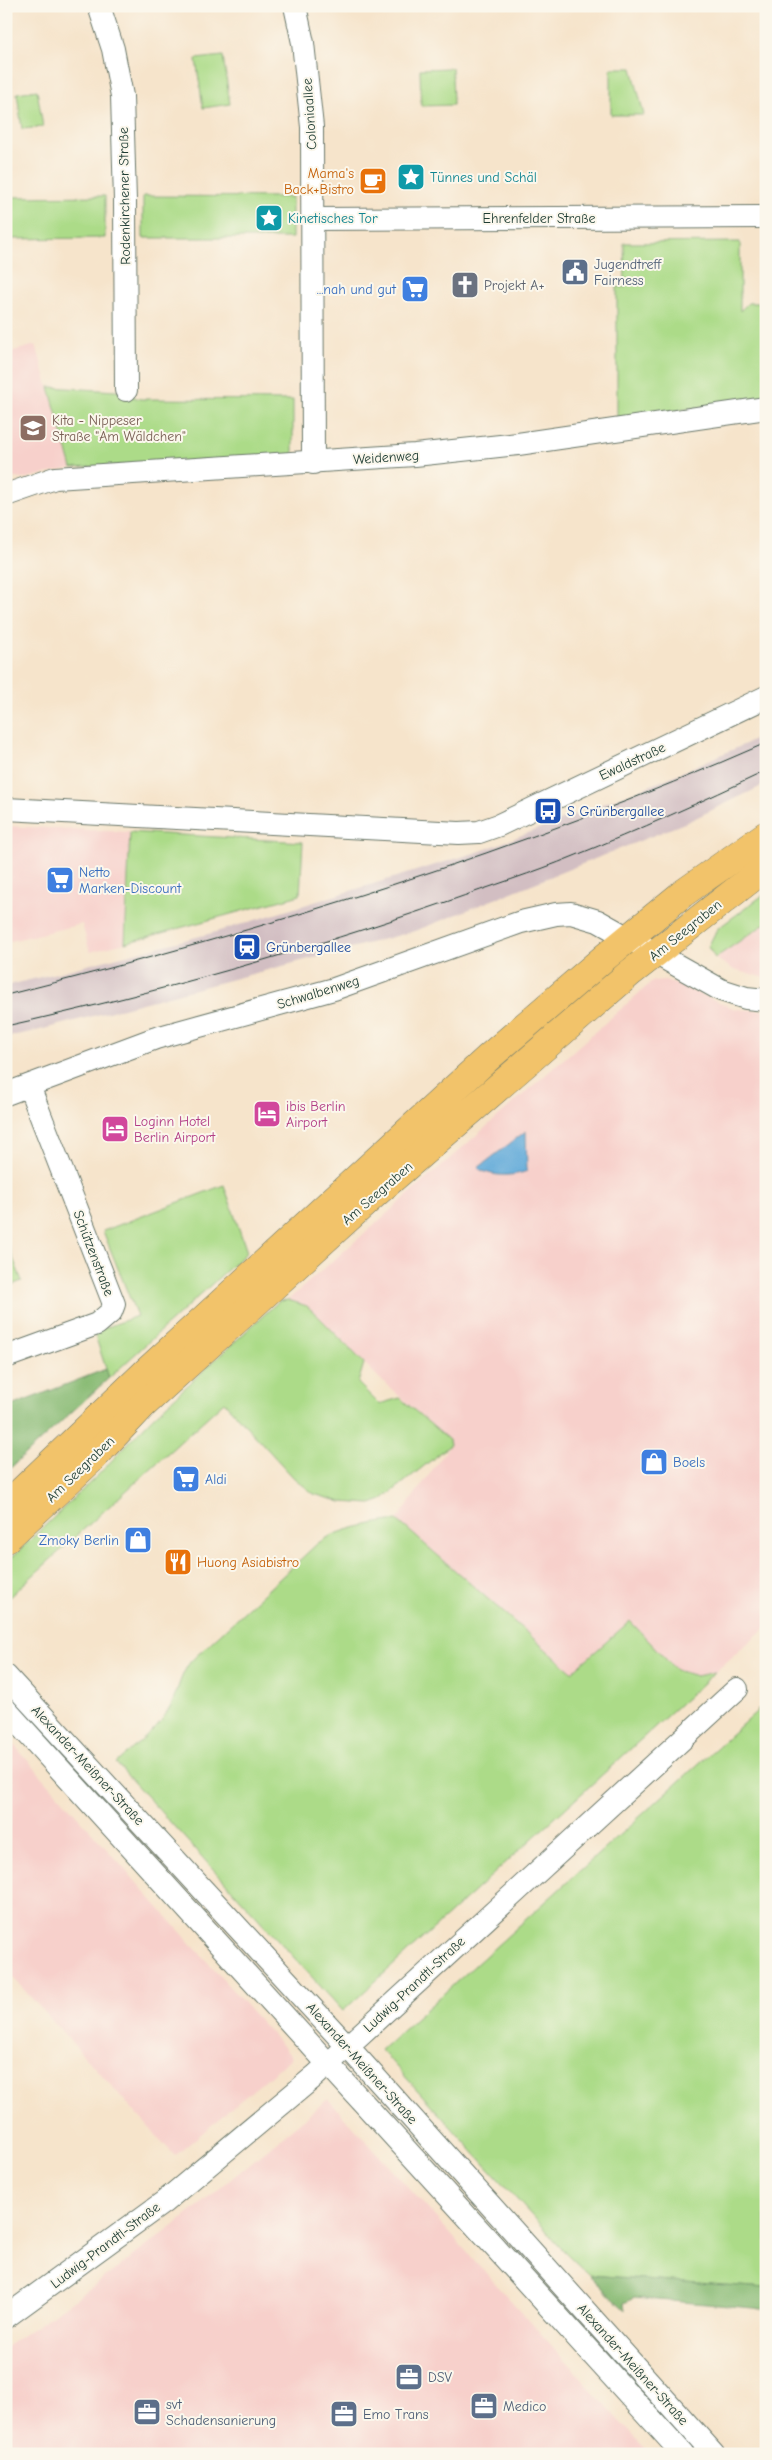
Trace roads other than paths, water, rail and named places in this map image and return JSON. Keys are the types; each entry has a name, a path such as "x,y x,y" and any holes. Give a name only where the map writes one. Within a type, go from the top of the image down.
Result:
{"main road":[{"name":"Am Seegraben","path":"6,1506 147,1371 454,1089 628,938 682,894 766,835"},
{"name":"Am Seegraben","path":"6,1539 93,1458 150,1399 352,1214 623,979 766,867"}],"street":[{"name":"Rodenkirchener Straße","path":"99,6 113,49 122,96 126,201 126,390"},
{"name":"Coloniaallee","path":"295,6 303,43 309,94 312,219 313,463"},
{"name":"Ehrenfelder Straße","path":"312,219 766,217"},
{"name":"Weidenweg","path":"6,495 55,478 415,456 518,444 766,408"},
{"name":"Ewaldstraße","path":"6,809 459,834 479,832 499,825 766,697"},
{"name":"Schwalbenweg","path":"6,1094 156,1038 334,989 520,922 570,913 598,921 628,938"},
{"path":"628,938 721,990 746,998 766,1000"},
{"name":"Schützenstraße","path":"6,1358 97,1324 112,1312 114,1304 29,1086"},
{"name":"Alexander-Meißner-Straße","path":"6,1676 348,2047 714,2454"},
{"name":"Ludwig-Prandtl-Straße","path":"6,2317 164,2202 329,2064 467,1935 737,1689"},
{"name":"Alexander-Meißner-Straße","path":"6,1710 683,2454"}],"water":[{"path":"526,1131 527,1171 501,1175 489,1173 478,1168"}],"tram line":[{"path":"6,995 200,943 391,885 580,819 766,743"},
{"path":"6,1026 118,1000 229,970 394,919 559,862 647,826 766,771"}],"place":[{"name":"Tünnes und Schäl","path":"411,177"},
{"name":"Mama's Back+Bistro","path":"373,181"},
{"name":"Kinetisches Tor","path":"269,218"},
{"name":"Jugendtreff Fairness","path":"575,272"},
{"name":"Projekt A+","path":"465,285"},
{"name":"...nah und gut","path":"415,289"},
{"name":"Kita - Nippeser Straße \"Am Wäldchen\"","path":"33,428"},
{"name":"S Grünbergallee","path":"548,811"},
{"name":"Netto Marken-Discount","path":"60,880"},
{"name":"Grünbergallee","path":"247,947"},
{"name":"ibis Berlin Airport","path":"267,1114"},
{"name":"Loginn Hotel Berlin Airport","path":"115,1129"},
{"name":"Boels","path":"654,1462"},
{"name":"Aldi","path":"186,1479"},
{"name":"Zmoky Berlin","path":"138,1540"},
{"name":"Huong Asiabistro","path":"178,1562"},
{"name":"DSV","path":"409,2377"},
{"name":"Medico","path":"484,2406"},
{"name":"svt Schadensanierung","path":"147,2412"},
{"name":"Emo Trans","path":"344,2414"}]}
